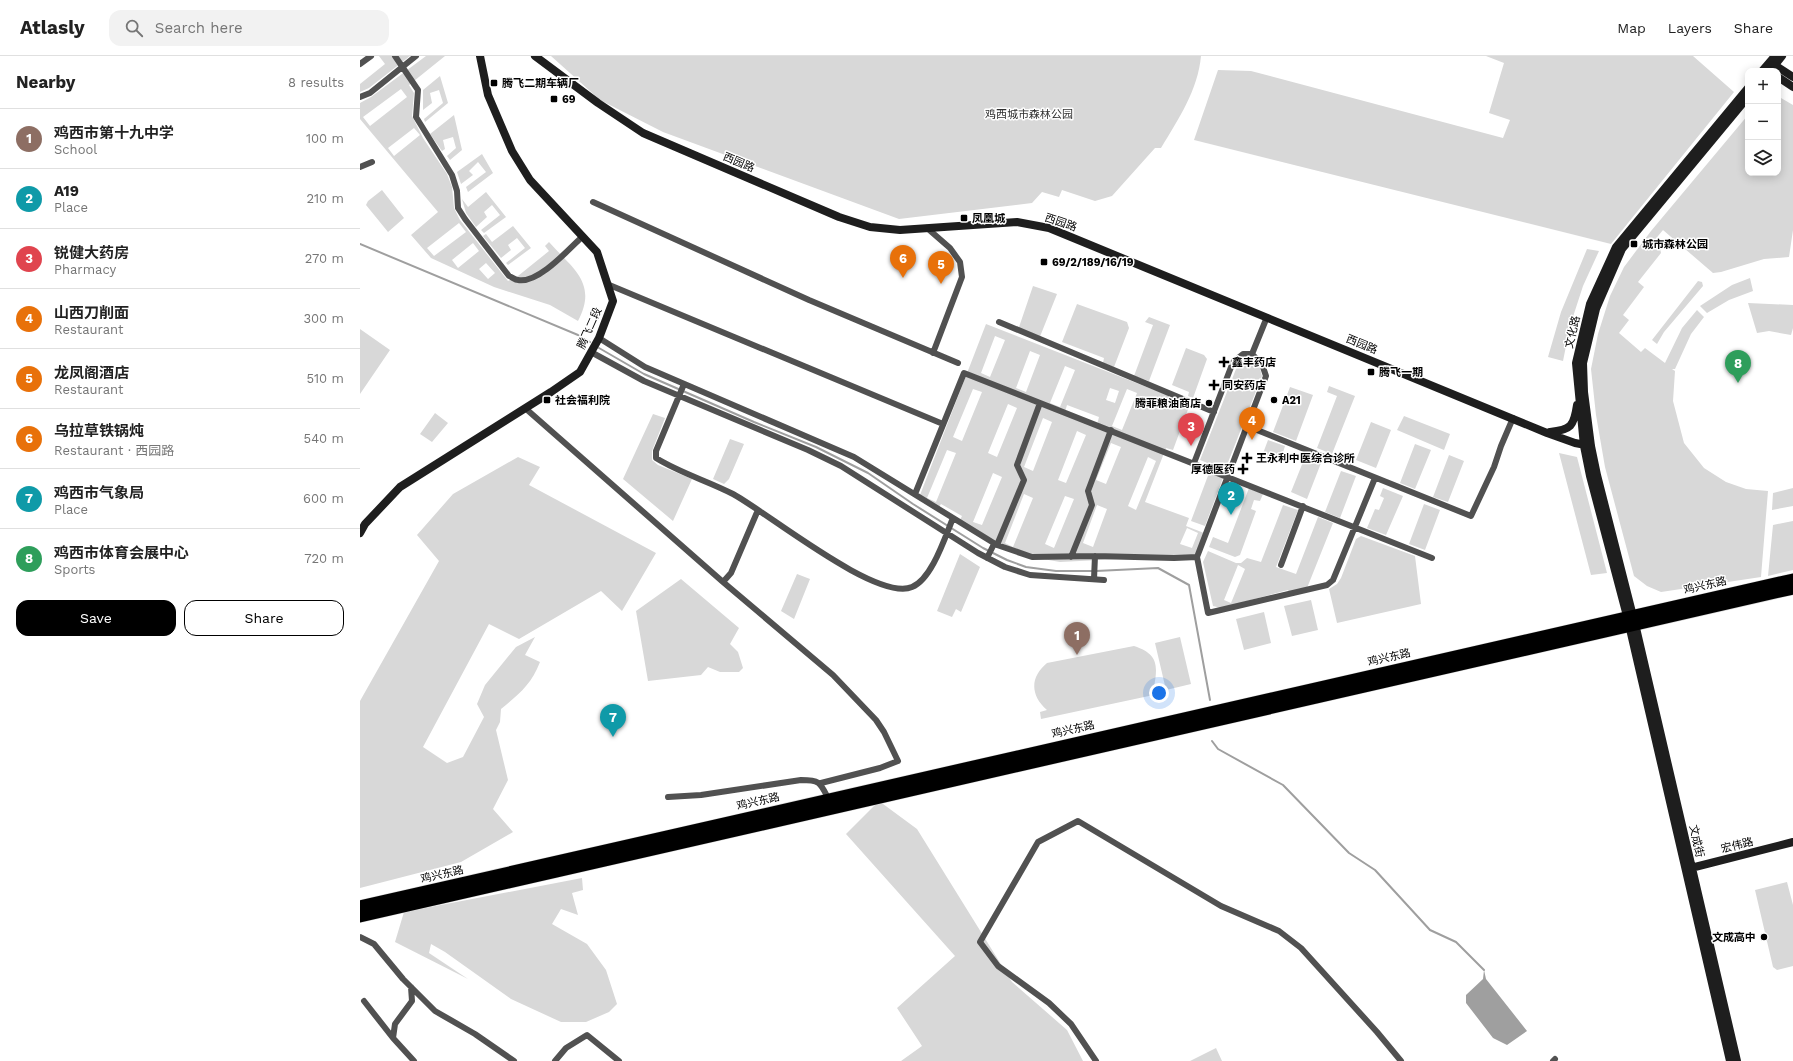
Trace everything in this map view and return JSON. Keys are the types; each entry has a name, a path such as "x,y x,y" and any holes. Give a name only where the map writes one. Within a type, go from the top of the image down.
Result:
{"highway":[{"name":"鸡兴东路","path":"360,906 1793,579"},
{"path":"360,917 1793,589"}],"main road":[{"name":"腾飞二段","path":"360,533 366,524 400,487 526,408 580,372 599,338 613,301 598,252 530,180 512,151 488,95 480,56"},
{"name":"西园路","path":"535,56 598,103 643,133 839,218 870,227 900,230 1017,222 1049,228 1548,433 1588,446"},
{"path":"1782,56 1769,66 1793,77"},
{"path":"1781,79 1793,87"},
{"name":"文化路","path":"1588,446 1578,393 1576,363 1590,304 1616,247 1745,92"},
{"name":"文化路","path":"1632,627 1590,476 1584,392 1584,363 1596,309 1622,249 1745,101"},
{"path":"1548,433 1565,430 1574,421 1578,393"},
{"name":"文成街","path":"1632,627 1689,868 1737,1061"},
{"name":"宏伟路","path":"1689,868 1793,842"},
{"name":"文成街","path":"1689,868 1730,1061"}],"street":[{"path":"360,64 371,56"},
{"path":"395,56 401,68 418,90 416,117 452,175 457,191 458,208 510,276 517,280 529,280 542,272 583,236"},
{"path":"360,97 370,93 416,56"},
{"path":"360,167 372,162"},
{"path":"593,202 787,290 958,363"},
{"path":"927,228 950,248 960,262 962,277 933,353"},
{"path":"607,284 943,424"},
{"path":"1252,354 1267,317"},
{"path":"999,322 1214,412"},
{"path":"599,338 649,369 854,457 996,544 1032,557 1197,557"},
{"path":"591,352 644,381 808,450 841,466 946,533 1004,567 1030,575 1104,580"},
{"path":"616,365 623,353"},
{"path":"1194,463 1233,362 1244,354 1252,354 1262,364 1266,376 1197,557 1208,613 1327,585 1334,580 1375,478"},
{"path":"644,381 649,369"},
{"path":"915,494 964,373 1228,476 1432,558"},
{"path":"684,384 678,395 656,451 656,458 732,494 848,569 881,585 900,589 912,587 922,581 929,571 953,518"},
{"path":"988,558 996,544 1024,480 1017,465 1040,403"},
{"path":"526,408 723,582 833,675 876,720 884,732 898,760 880,768 821,783 814,780 801,780 701,795 668,797"},
{"path":"1247,426 1471,516 1494,467 1513,418"},
{"path":"1071,557 1092,505 1088,491 1111,430"},
{"path":"1281,565 1302,506"},
{"path":"723,582 731,573 758,510"},
{"path":"1094,579 1095,556"},
{"path":"821,783 828,798"},
{"path":"1096,1061 1071,1024 1048,1003 998,966 980,942 1038,842 1078,821 1221,906 1279,931 1300,948 1377,1032 1401,1061"},
{"path":"360,937 374,944 411,987 435,1011 475,1034 514,1061"},
{"path":"393,1038 395,1024 412,1001 411,987"},
{"path":"364,1001 393,1038 414,1061"},
{"path":"554,1061 566,1048 587,1035 619,1061"}],"green space":[{"path":"379,56 410,56 369,88 360,92 360,84 385,64"},
{"path":"426,56 445,56 409,85 414,93 412,116 423,138 447,174 452,187 454,208 460,220 508,281 518,276 549,251 545,246 549,242 574,269 584,286 585,296 583,308 578,321 550,305 494,287 431,258 411,235 438,212 360,119 360,103 371,97","holes":["401,89 407,97 370,126 363,117","414,128 420,135 394,156 388,148","459,223 466,232 434,256 427,248","473,243 479,251 458,268 452,260","486,263 495,273 488,279 479,269"]},
{"name":"鸡西城市森林公园","path":"551,56 1201,56 1192,93 1161,148 1155,148 1112,196 1095,201 1062,190 1059,197 1042,192 1032,203 899,219 663,132 600,100"},
{"path":"1486,56 1693,56 1734,92 1611,244 1194,140 1218,70 1251,71 1503,138 1510,120 1489,113 1504,63"},
{"path":"440,76 448,103 425,122 424,119 443,103 439,90 430,93 432,103 423,110 423,90"},
{"path":"1781,98 1793,105 1793,230 1789,257 1764,259 1713,273 1663,230 1653,242 1660,248 1661,253 1638,282 1644,287 1623,315 1629,320 1619,333 1641,352 1645,348 1665,363 1682,328 1697,310 1704,317 1691,334 1675,369 1672,369 1675,371 1673,401 1684,443 1704,468 1726,482 1746,489 1768,491 1761,577 1661,592 1647,586 1634,576 1605,467 1596,415 1591,369 1598,334 1610,296 1624,267 1651,231 1745,119 1745,176 1781,176"},
{"path":"454,115 462,150 450,160 447,156 456,148 453,137 443,140 445,149 442,151 430,134"},
{"path":"482,154 493,173 468,192 466,187 486,172 478,162 469,171 473,175 461,184 457,172"},
{"path":"382,190 404,218 388,232 366,205 368,201"},
{"path":"486,192 506,217 484,233 481,230 500,215 492,205 484,212 487,217 476,227 466,213 462,199 468,207"},
{"path":"513,226 531,248 508,265 506,263 525,248 517,238 508,245 511,250 501,258 483,236 486,234 492,242"},
{"path":"1587,249 1599,251 1583,286 1570,326 1563,361 1548,357 1561,312"},
{"path":"1750,278 1753,291 1729,300 1707,313 1700,306 1732,285"},
{"path":"1698,281 1702,282 1703,286 1664,332 1657,344 1652,340"},
{"path":"1033,286 1057,294 1039,339 1018,330"},
{"path":"1748,303 1793,305 1793,328 1791,335 1769,331 1757,333"},
{"path":"1077,304 1127,322 1129,328 1114,367 1103,363 1104,358 1062,342"},
{"path":"1149,317 1170,325 1149,381 1134,376 1153,325 1145,322"},
{"path":"986,324 1190,404 1173,450 1166,448 1145,502 1189,518 1186,526 1204,533 1196,555 1060,562 1046,560 1020,552 960,520 962,516 941,504 939,507 920,495","holes":["995,336 1005,340 990,377 981,373","1030,351 1040,355 1026,392 1016,388","1065,366 1075,370 1060,407 1050,403","1110,388 1119,391 1115,403 1106,400","973,389 982,392 962,441 953,437","1127,389 1137,393 1122,430 1112,426","1008,404 1017,408 997,457 988,453","1067,405 1099,417 1097,425 1065,412","1043,418 1052,422 1033,471 1024,467","1077,431 1086,435 1066,483 1058,480","1111,443 1121,447 1106,484 1096,480","947,450 956,453 936,502 927,498","1148,457 1156,461 1136,510 1128,506","993,473 1002,477 982,525 973,522","1024,494 1033,498 1013,547 1005,543","1065,496 1074,499 1054,548 1045,544","1097,505 1107,509 1093,547 1083,543","1187,528 1198,533 1192,548 1180,544"]},
{"path":"360,329 390,350 360,394"},
{"path":"1186,348 1204,355 1207,359 1193,398 1188,396 1189,392 1172,385"},
{"path":"1246,359 1253,359 1259,365 1262,376 1225,470 1200,460 1236,369"},
{"path":"1329,386 1355,396 1332,454 1317,448 1337,396 1327,392"},
{"path":"1290,387 1313,395 1296,441 1273,432"},
{"path":"435,413 448,423 432,442 420,434"},
{"path":"653,414 665,418 652,451 652,460 658,465 692,479 673,521 623,479"},
{"path":"1404,416 1450,434 1444,450 1397,430"},
{"path":"1371,422 1391,430 1376,468 1356,460"},
{"path":"730,439 744,444 729,479 724,484 713,479"},
{"path":"1268,440 1285,446 1280,462 1262,456"},
{"path":"1415,444 1431,450 1415,489 1400,483"},
{"path":"1559,453 1577,457 1607,573 1591,575"},
{"path":"1449,455 1464,461 1448,502 1433,497"},
{"path":"518,457 540,467 529,485 656,553 622,611 601,591 519,639 489,624 423,747 447,763 463,757 484,717 477,704 485,685 516,647 535,637 525,655 540,662 533,677 519,694 501,709 500,722 496,730 508,780 493,809 513,832 461,862 360,888 360,701 439,561 417,535 453,494"},
{"path":"1305,457 1321,463 1307,499 1291,492"},
{"path":"1341,471 1356,476 1340,518 1325,512"},
{"path":"1209,473 1223,478 1205,526 1191,521"},
{"path":"1249,488 1263,494 1260,501 1254,500 1251,509 1256,511 1240,555 1235,557 1209,547 1213,537 1228,543"},
{"path":"1383,488 1403,496 1386,535 1367,528 1375,509 1379,510 1384,498 1380,496"},
{"path":"1793,488 1793,506 1772,510 1773,493"},
{"path":"1424,504 1440,510 1425,550 1409,544"},
{"path":"1283,505 1298,510 1276,567 1296,574 1318,517 1333,523 1307,588 1289,592 1288,590 1221,608 1213,606 1203,562 1208,551 1236,563 1241,563 1247,558 1261,562","holes":["1238,565 1245,569 1231,603 1224,600"]},
{"path":"1793,521 1793,570 1768,576 1773,525"},
{"path":"1361,536 1415,556 1421,604 1337,623 1329,589 1337,584 1341,578 1356,539"},
{"path":"960,554 980,567 961,612 956,609 952,617 937,611"},
{"path":"797,574 810,579 794,619 781,611"},
{"path":"681,579 739,628 730,644 738,652 743,668 739,672 720,672 708,667 701,675 648,681 636,611"},
{"path":"1311,600 1318,630 1292,636 1284,606"},
{"path":"1264,612 1271,643 1244,650 1236,619"},
{"path":"1180,637 1191,684 1166,690 1155,643"},
{"path":"1134,646 1142,649 1152,657 1156,666 1154,687 1161,686 1163,693 1041,719 1040,712 1047,710 1037,698 1034,686 1037,674 1047,663"},
{"path":"879,801 917,829 1012,982 1067,1030 1083,1061 901,1061 922,1046 897,1008 955,956 846,834"},
{"path":"582,878 583,890 572,893 578,915 561,909 552,924 587,944 606,970 617,1004 609,1012 586,1022 561,1022 511,999 445,952 431,944 429,953 468,979 395,942 404,912"},
{"path":"1787,882 1793,905 1793,966 1777,970 1773,967 1755,890"},
{"path":"1216,1048 1222,1061 1190,1061"}],"shaded area":[{"path":"1484,970 1486,979 1527,1031 1507,1045 1493,1038 1466,1003 1466,995 1483,979"}],"waterway":[{"path":"360,244 578,335 590,342"},
{"path":"599,348 644,374 754,422 816,447 868,473 913,504 983,548 1007,560 1026,567 1056,571 1158,568 1189,585 1210,700"},
{"path":"1212,741 1218,749 1283,785 1349,853 1375,870 1430,930 1456,942 1484,970"}],"place":[{"name":"腾飞二期车辆厂","path":"494,83"},
{"name":"69","path":"554,99"},
{"name":"凤凰城","path":"964,218"},
{"name":"城市森林公园","path":"1634,244"},
{"name":"69/2/189/16/19","path":"1044,262"},
{"name":"乌拉草铁锅炖","path":"903,278"},
{"name":"龙凤阁酒店","path":"941,284"},
{"name":"鑫丰药店","path":"1224,362"},
{"name":"腾飞一期","path":"1371,372"},
{"name":"鸡西市体育会展中心","path":"1738,383"},
{"name":"同安药店","path":"1214,385"},
{"name":"社会福利院","path":"547,400"},
{"name":"A21","path":"1274,400"},
{"name":"腾菲粮油商店","path":"1209,403"},
{"name":"山西刀削面","path":"1252,440"},
{"name":"锐健大药房","path":"1191,446"},
{"name":"王永利中医综合诊所","path":"1247,458"},
{"name":"厚德医药","path":"1243,469"},
{"name":"A19","path":"1231,515"},
{"name":"鸡西市第十九中学","path":"1077,655"},
{"name":"鸡西市气象局","path":"613,737"},
{"name":"文成高中","path":"1764,937"}]}
